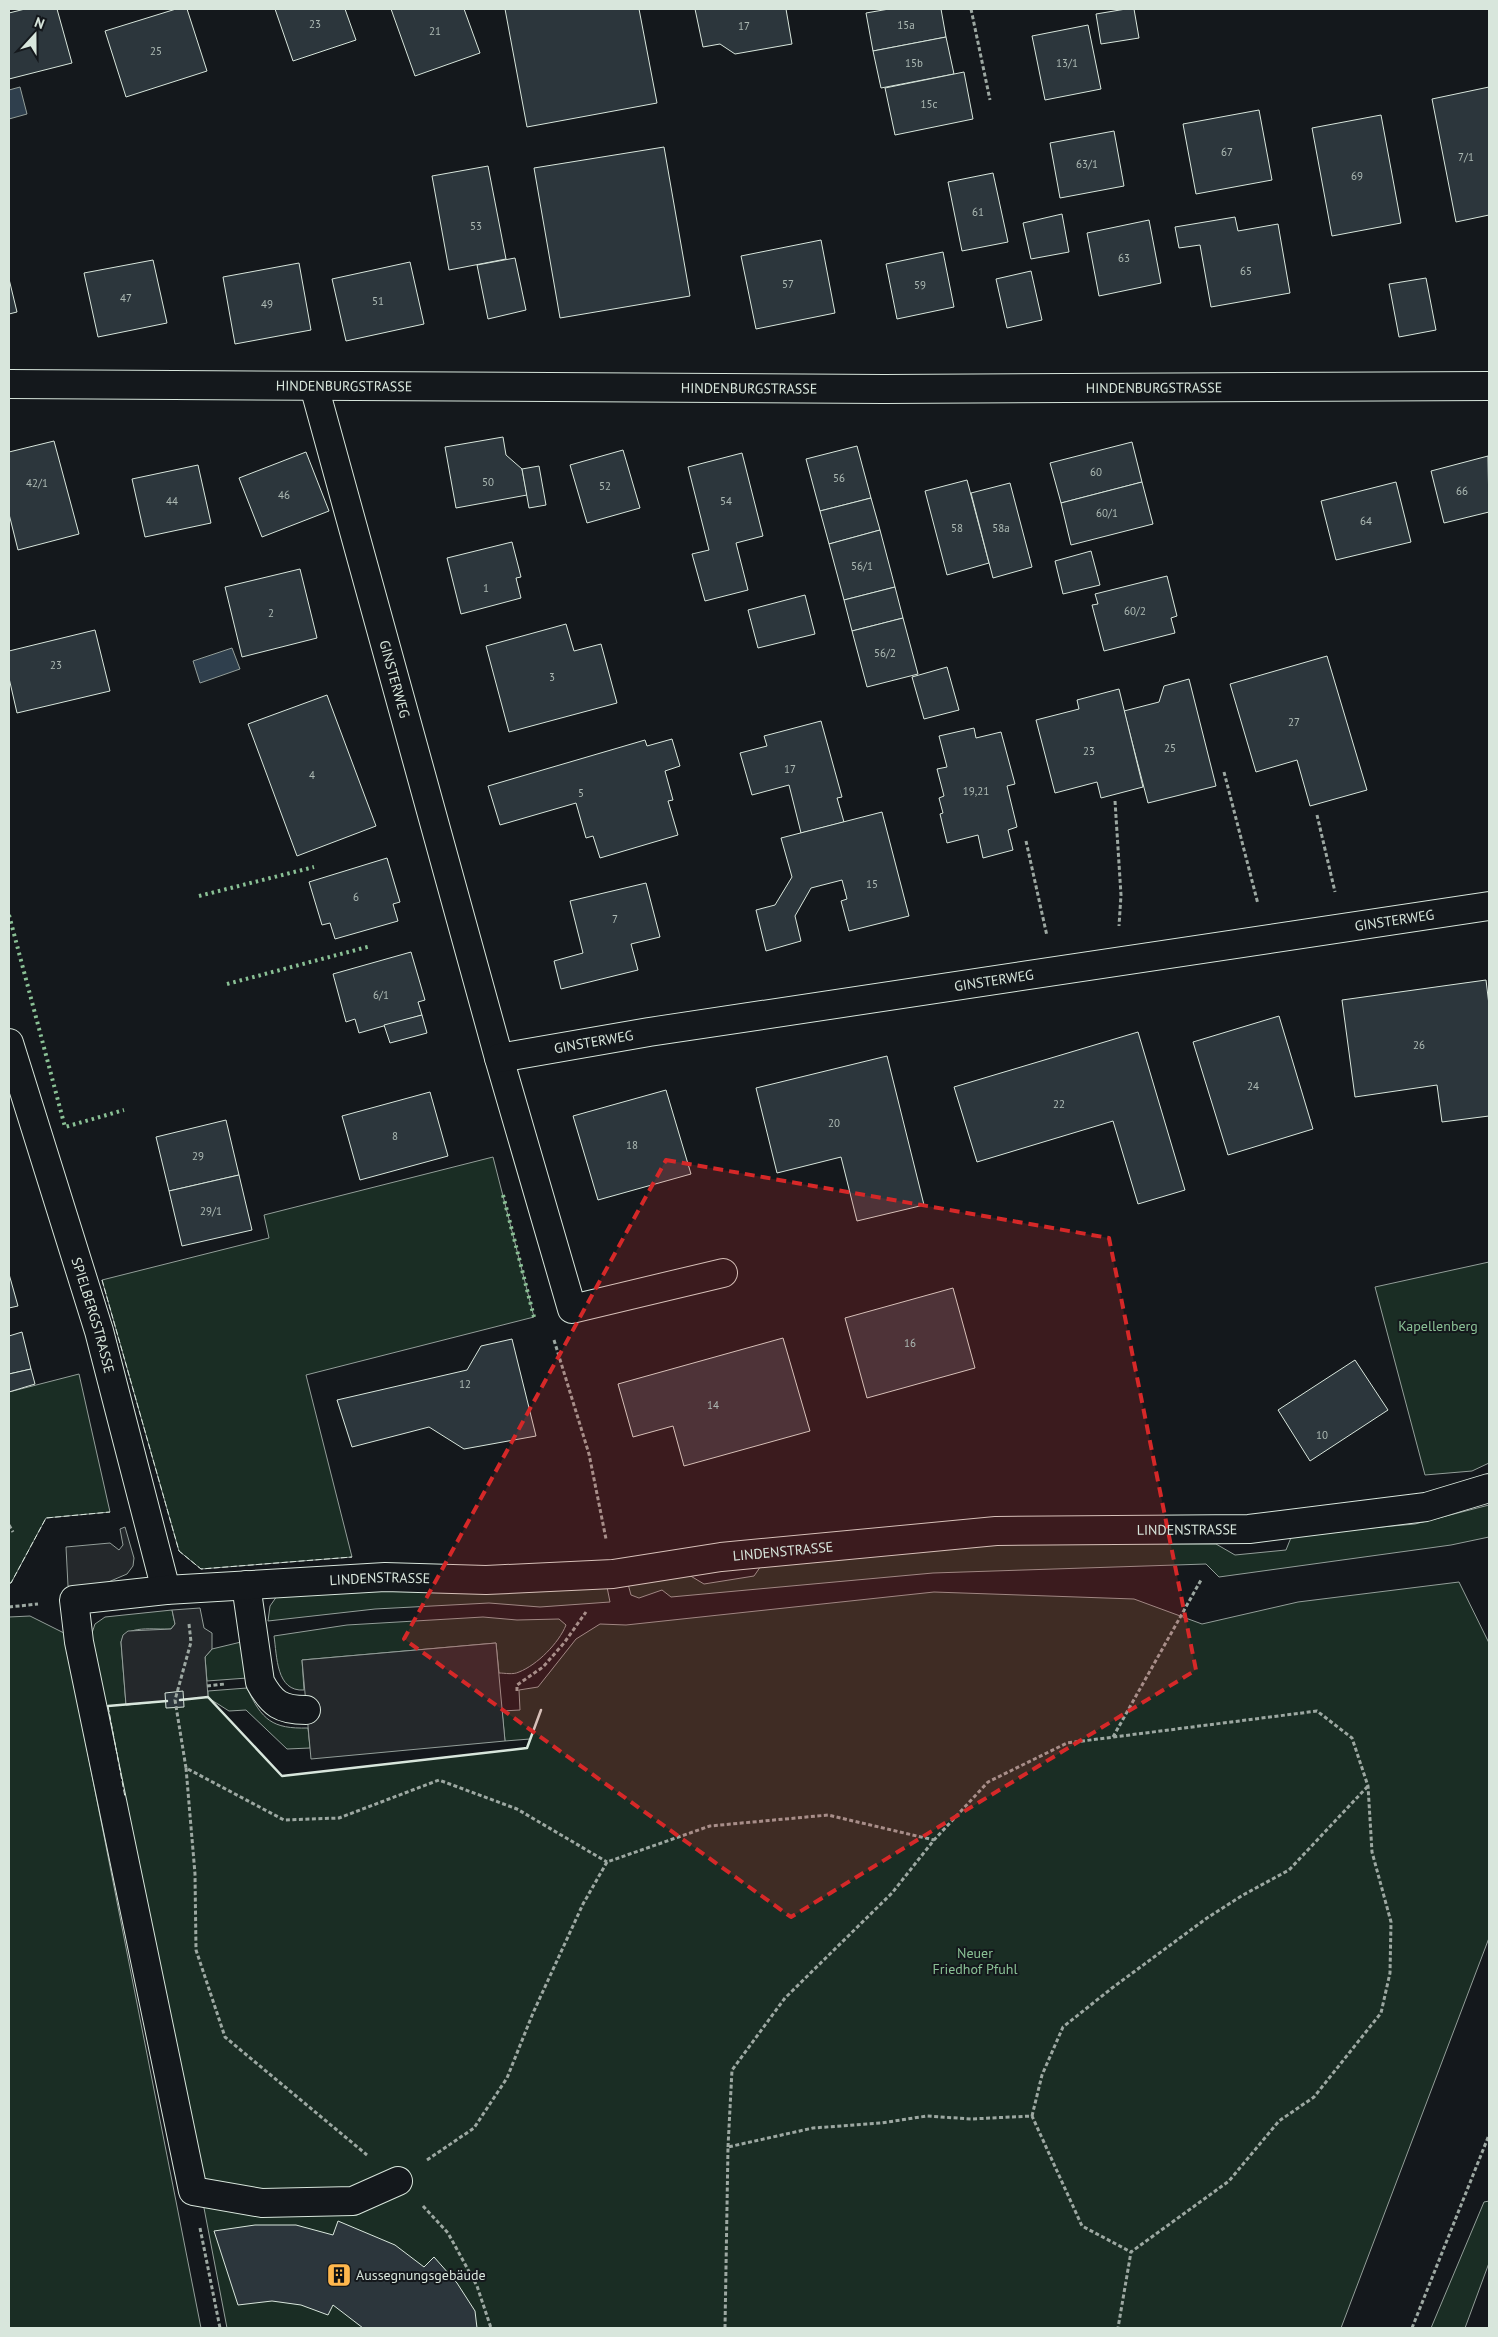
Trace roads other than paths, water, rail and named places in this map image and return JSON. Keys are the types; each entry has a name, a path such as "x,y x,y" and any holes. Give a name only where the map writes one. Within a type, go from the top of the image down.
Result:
{"street":[{"name":"HINDENBURGSTRASSE","path":"9,384 876,389 1489,386"},
{"name":"GINSTERWEG","path":"314,386 499,1058 572,1309 723,1273"},
{"name":"GINSTERWEG","path":"499,1058 649,1032 1489,906"},
{"name":"SPIELBERGSTRASSE","path":"9,1043 99,1331 175,1589"},
{"name":"LINDENSTRASSE","path":"398,2180 353,2200 262,2203 193,2191 79,1642 74,1600 175,1589 385,1577 486,1580 613,1574 721,1558 996,1530 1249,1529 1426,1507 1489,1488"},
{"path":"246,1585 260,1682 267,1695 278,1705 289,1710 306,1710"}],"water":[{"path":"20,87 27,114 9,119 9,90"},
{"path":"232,648 240,669 200,683 193,661"}],"place":[{"name":"Aussegnungsgebäude","path":"339,2275"}],"park label":[{"name":"Kapellenberg","path":"1438,1326"},
{"name":"Neuer Friedhof Pfuhl","path":"975,1962"}]}
